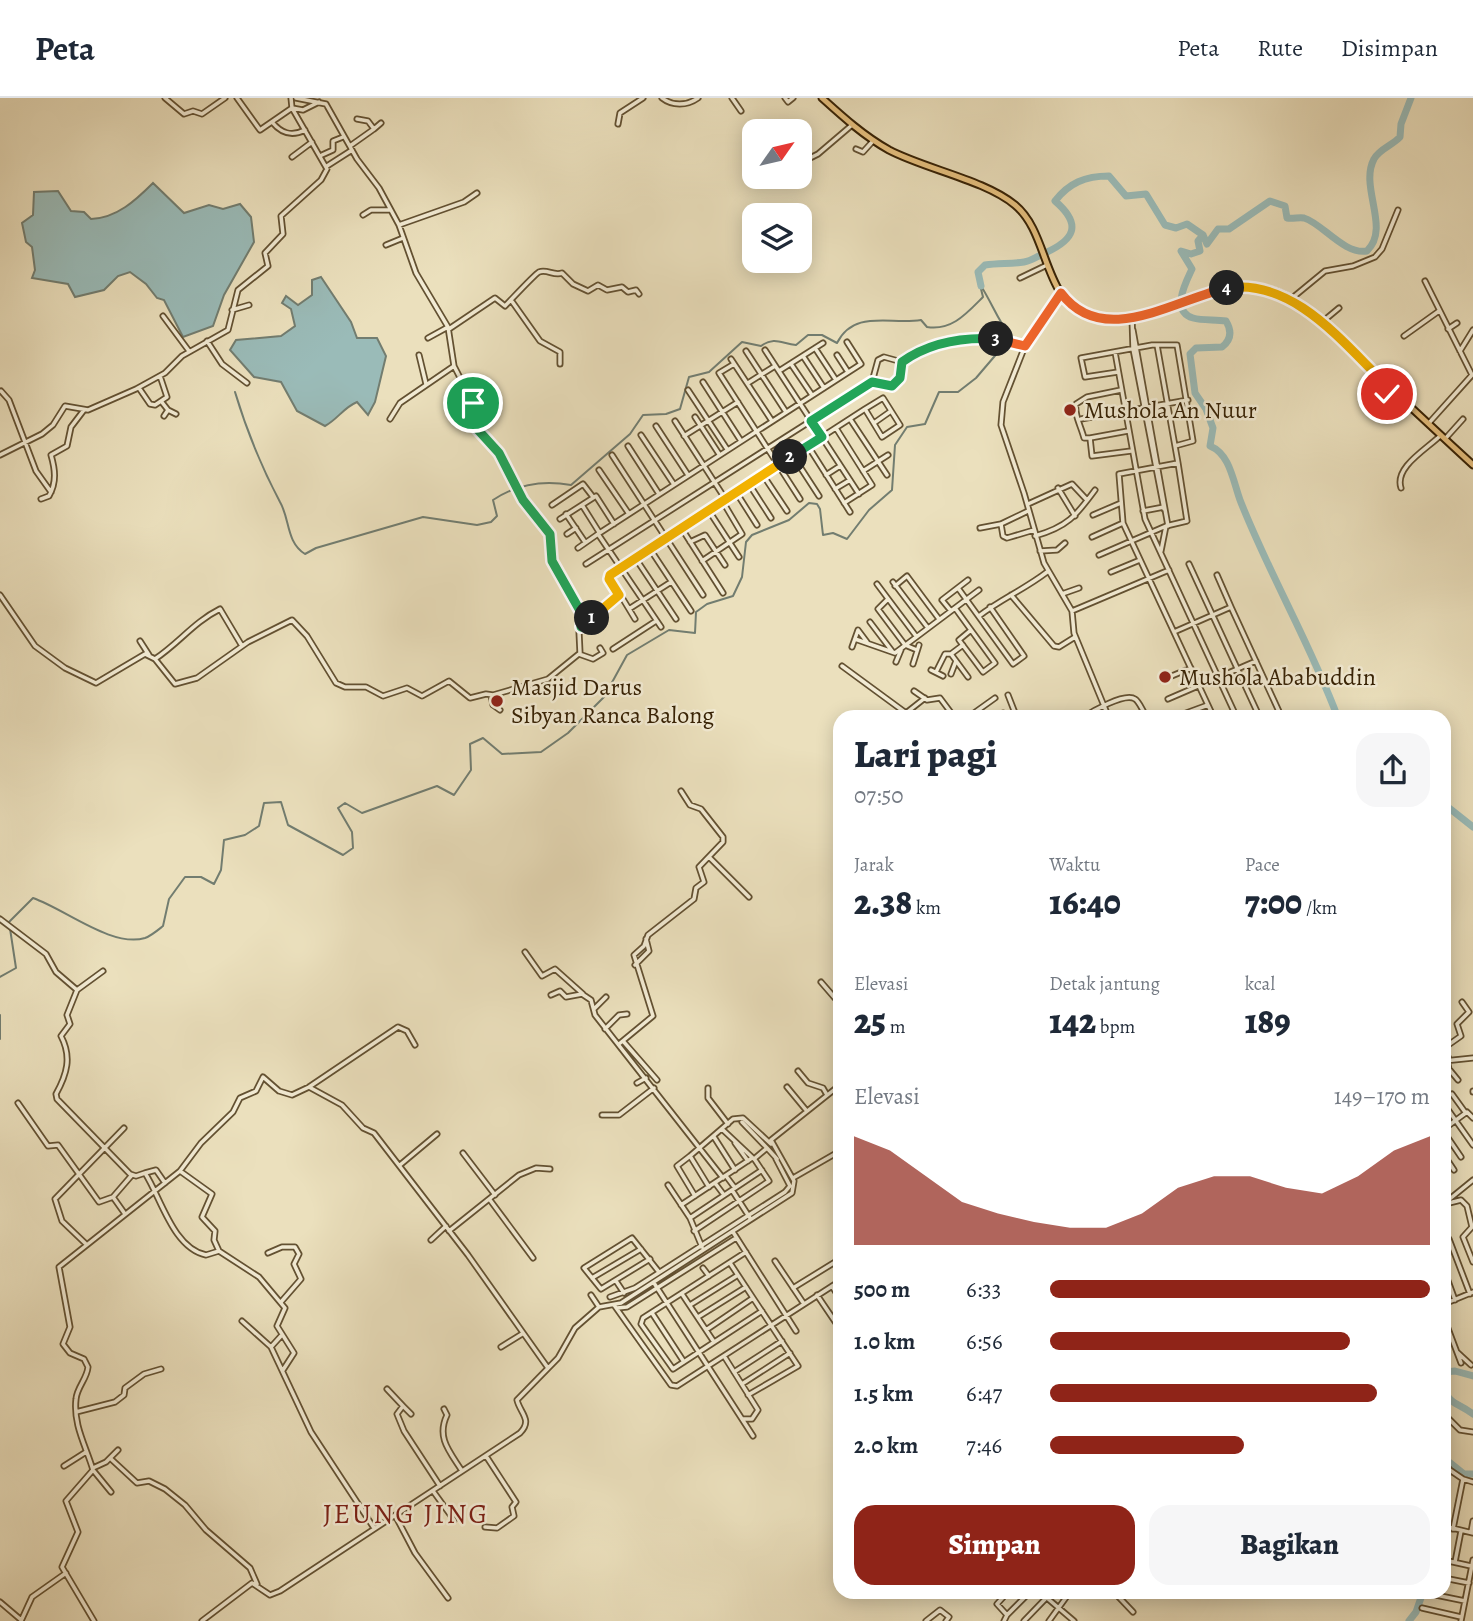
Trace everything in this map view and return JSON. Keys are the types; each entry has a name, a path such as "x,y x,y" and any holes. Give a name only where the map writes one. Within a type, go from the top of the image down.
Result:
{"main road":[{"path":"822,98 852,125 889,150 1011,202 1029,223 1061,293 1077,310 1104,320 1132,318 1188,299 1243,286 1272,291 1291,299 1321,323 1473,465"}],"street":[{"path":"165,98 184,114 193,111 202,114 225,98"},
{"path":"237,98 260,130 292,108 303,110 321,99"},
{"path":"327,166 292,108 294,98 321,99 379,188 399,225 416,273 449,328 454,366 473,403 469,420"},
{"path":"618,124 619,113 643,98"},
{"path":"662,98 670,104 688,103 698,98"},
{"path":"732,98 741,111"},
{"path":"785,98 788,102 793,98"},
{"path":"357,119 368,121 374,129"},
{"path":"272,122 281,131 291,134 305,130"},
{"path":"41,499 51,492 56,468 51,456 66,446 71,427 85,410 139,388 160,376 190,351 228,330 238,290 268,266 265,254 283,234 281,216 321,180 327,166 381,122"},
{"path":"812,157 852,125"},
{"path":"321,155 333,150 333,141 344,137"},
{"path":"856,149 863,152 874,140"},
{"path":"292,157 312,142"},
{"path":"399,225 464,202 477,192"},
{"path":"363,215 371,210 390,210"},
{"path":"1291,299 1325,271 1353,266 1375,257 1382,249 1398,210"},
{"path":"386,245 404,238"},
{"path":"1020,278 1046,264"},
{"path":"428,338 449,328 495,298 503,307 536,275 544,271 556,275 562,273 573,284 588,291 598,285 607,290 622,287 628,292 636,290 639,294"},
{"path":"1425,281 1472,378 1429,423"},
{"path":"1061,293 1025,346 1003,402 1000,419 1047,572 1072,611 1075,637 1106,710"},
{"path":"511,300 540,341 560,352 560,364"},
{"path":"232,310 249,305"},
{"path":"1321,323 1339,308"},
{"path":"1404,336 1439,311"},
{"path":"163,316 190,351"},
{"path":"1132,318 1135,348 1165,508 1167,526 1161,551"},
{"path":"1448,329 1457,323"},
{"path":"1460,351 1473,330"},
{"path":"586,564 872,382 892,386 900,378 902,362 921,349 938,344 998,339 1025,346"},
{"path":"207,341 222,364 247,383"},
{"path":"578,548 861,364 847,342"},
{"path":"779,372 823,343"},
{"path":"1099,555 1167,526 1188,521 1157,345"},
{"path":"1118,372 1083,375 1082,357 1157,345 1177,346 1194,441 1175,446"},
{"path":"815,348 836,380"},
{"path":"765,350 859,494"},
{"path":"746,351 786,412"},
{"path":"1115,352 1131,451 1150,533 1161,551 1233,710"},
{"path":"419,355 426,384"},
{"path":"837,355 848,372"},
{"path":"803,356 824,388"},
{"path":"872,382 877,360 884,357 902,362"},
{"path":"731,359 772,421"},
{"path":"734,363 719,373 800,499"},
{"path":"791,364 812,395"},
{"path":"390,419 400,403 454,366"},
{"path":"747,384 775,366"},
{"path":"139,388 150,404 161,401 167,395 160,376"},
{"path":"703,382 741,441"},
{"path":"1383,400 1391,389"},
{"path":"688,390 727,449"},
{"path":"1121,390 1082,399 1075,407 1081,419 1084,438 1128,430"},
{"path":"1,391 9,400 36,471 51,492"},
{"path":"635,619 609,578 736,492 865,409 883,398 900,425 882,437 865,409"},
{"path":"1081,419 1188,400"},
{"path":"161,401 168,410 176,414"},
{"path":"684,436 738,402"},
{"path":"0,455 53,425 65,406 85,410"},
{"path":"163,416 168,410"},
{"path":"874,423 891,411"},
{"path":"695,416 719,454"},
{"path":"850,419 887,475"},
{"path":"1401,488 1398,480 1403,470 1464,419"},
{"path":"460,424 469,420"},
{"path":"141,642 172,682 178,684 197,678 242,646 292,620 307,636 332,680 341,686 366,687 383,696 407,688 420,697 449,681 470,698 548,679 579,654 583,616 551,558 551,537 523,500 499,453 469,420"},
{"path":"675,421 715,481 743,533 702,561"},
{"path":"656,426 688,475"},
{"path":"836,428 872,485 844,503"},
{"path":"642,435 674,484"},
{"path":"1090,438 1092,456 1131,451"},
{"path":"628,446 659,494"},
{"path":"808,446 850,512"},
{"path":"612,455 703,595"},
{"path":"863,471 888,455"},
{"path":"793,456 819,496"},
{"path":"1178,463 1119,474 1123,523 1210,710"},
{"path":"826,475 840,466"},
{"path":"599,470 629,514"},
{"path":"763,475 787,511"},
{"path":"835,489 850,480"},
{"path":"552,505 583,484 614,523"},
{"path":"749,484 771,518"},
{"path":"1028,504 1073,485 1087,500"},
{"path":"1059,490 1075,516"},
{"path":"1035,536 1059,530 1075,516 1095,490"},
{"path":"736,492 757,525"},
{"path":"560,519 593,497"},
{"path":"1093,515 1121,503"},
{"path":"582,505 608,550 661,627"},
{"path":"1143,511 1165,508"},
{"path":"709,511 739,558"},
{"path":"980,528 1001,524 1028,511"},
{"path":"566,514 585,542"},
{"path":"1092,537 1123,523"},
{"path":"1001,524 1003,536 1007,538 1034,530"},
{"path":"567,534 576,528"},
{"path":"682,529 723,593"},
{"path":"690,542 704,534 725,565"},
{"path":"1040,551 1057,550 1065,543"},
{"path":"650,549 691,611"},
{"path":"636,559 676,619"},
{"path":"1111,572 1140,559"},
{"path":"1189,564 1256,710"},
{"path":"1072,611 1169,569"},
{"path":"979,616 1047,572"},
{"path":"1217,575 1277,710"},
{"path":"928,628 894,584 907,576 939,619"},
{"path":"968,580 942,600 971,630 995,663 983,672 959,640 971,630"},
{"path":"629,609 672,581"},
{"path":"877,584 916,637"},
{"path":"958,588 1013,664 1024,656 990,607"},
{"path":"1062,594 1079,588"},
{"path":"855,639 893,652 979,590"},
{"path":"0,595 34,646 65,668 96,683 140,656 149,654"},
{"path":"581,627 619,595"},
{"path":"1011,595 1054,646 1059,648 1075,637"},
{"path":"888,599 878,609 903,647"},
{"path":"0,607 8,606"},
{"path":"1174,632 1231,607"},
{"path":"155,659 179,642 187,629 220,609 242,646"},
{"path":"613,649 656,621"},
{"path":"870,622 893,652"},
{"path":"852,647 858,630 869,644"},
{"path":"874,646 883,640"},
{"path":"943,676 933,671 945,654 951,654 963,645"},
{"path":"903,647 918,648 913,664"},
{"path":"897,662 903,647"},
{"path":"579,654 593,659 603,653 600,648"},
{"path":"951,654 968,677"},
{"path":"951,674 956,661"},
{"path":"1168,699 1256,661"},
{"path":"842,666 902,710"},
{"path":"1161,680 1191,668"},
{"path":"914,691 925,698 940,698 950,710"},
{"path":"491,695 493,705 500,710"},
{"path":"1008,695 1013,710"},
{"path":"910,710 925,698"},
{"path":"978,710 995,698"},
{"path":"1096,710 1104,705 1134,698 1142,710"},
{"path":"1194,710 1208,705"},
{"path":"621,1042 653,1016 634,955 646,939 694,899 696,888 704,882 699,867 721,847 723,837 701,809 690,805 681,791"},
{"path":"709,857 749,897"},
{"path":"0,919 46,954 56,972 76,990"},
{"path":"635,965 649,951 646,939"},
{"path":"524,953 542,976 555,970 585,995 605,1029 657,1080"},
{"path":"103,971 76,990 67,1014 70,1025 61,1036 68,1048 66,1077 56,1097 132,1175"},
{"path":"821,982 833,996"},
{"path":"551,995 560,991 566,997 585,995"},
{"path":"594,1009 606,997"},
{"path":"1451,1043 1461,1036 1457,1024 1471,1011 1462,1002"},
{"path":"605,1029 619,1015 627,1014"},
{"path":"111,1492 93,1469 78,1430 76,1398 88,1367 84,1360 70,1353 63,1344 70,1327 58,1269 180,1171 201,1143 229,1117 240,1098 256,1091 263,1077 287,1095 309,1087 398,1027 407,1031 415,1045"},
{"path":"621,1042 646,1078 725,1177 750,1218"},
{"path":"1451,1060 1473,1058"},
{"path":"798,1071 808,1083 823,1088 827,1095"},
{"path":"1451,1071 1458,1080"},
{"path":"637,1083 646,1078"},
{"path":"309,1087 344,1107 363,1128 374,1133 446,1226 548,1368"},
{"path":"788,1087 806,1110"},
{"path":"602,1115 619,1115 654,1088"},
{"path":"709,1088 708,1098 728,1124"},
{"path":"771,1144 775,1135 833,1090"},
{"path":"1452,1094 1465,1113 1473,1118"},
{"path":"18,1103 48,1146 58,1145 99,1202 113,1197 132,1175 156,1170 165,1183"},
{"path":"1451,1124 1465,1113"},
{"path":"1451,1114 1473,1145"},
{"path":"202,1621 250,1584 257,1584 272,1594 525,1428 527,1418 517,1401 564,1349 571,1332 599,1307 615,1306 703,1252 789,1188 789,1180 771,1144 743,1118 736,1117 703,1148 677,1166 695,1196"},
{"path":"742,1122 778,1158 793,1178 792,1193 750,1218"},
{"path":"86,1244 65,1225 55,1203 57,1196 124,1128"},
{"path":"694,1231 768,1183 753,1158 722,1129"},
{"path":"400,1165 437,1134"},
{"path":"714,1138 735,1170"},
{"path":"734,1141 748,1161"},
{"path":"1451,1141 1461,1157"},
{"path":"681,1205 767,1148"},
{"path":"463,1153 495,1195"},
{"path":"793,1178 833,1155"},
{"path":"690,1156 709,1187"},
{"path":"1451,1166 1454,1170"},
{"path":"449,1231 530,1169 550,1169"},
{"path":"690,1218 762,1170"},
{"path":"180,1171 212,1194 202,1217 215,1231 214,1240 219,1251 259,1277 281,1302 285,1312 277,1326 294,1353 283,1370"},
{"path":"145,1173 174,1230 201,1255 219,1251"},
{"path":"1451,1196 1473,1180"},
{"path":"715,1183 724,1195"},
{"path":"668,1185 690,1218 703,1252"},
{"path":"113,1197 125,1214"},
{"path":"490,1200 533,1258"},
{"path":"1451,1201 1461,1200 1467,1206 1472,1227 1463,1237 1473,1262"},
{"path":"431,1240 446,1226"},
{"path":"730,1233 746,1252 796,1331"},
{"path":"610,1297 652,1284 661,1275 703,1252 736,1238"},
{"path":"650,1259 601,1289 585,1266 629,1239 634,1239 640,1249 650,1259 661,1275"},
{"path":"1451,1244 1471,1293 1451,1301"},
{"path":"268,1253 287,1246 295,1247 299,1254 293,1262 302,1279 281,1302"},
{"path":"592,1278 640,1249"},
{"path":"629,1325 641,1321 746,1252"},
{"path":"775,1261 804,1304"},
{"path":"730,1263 797,1363 796,1368 748,1395"},
{"path":"793,1289 833,1263"},
{"path":"703,1268 709,1276"},
{"path":"690,1306 738,1275"},
{"path":"616,1281 624,1293"},
{"path":"652,1284 668,1303 753,1436"},
{"path":"615,1306 671,1385 677,1386 832,1286"},
{"path":"698,1317 746,1287"},
{"path":"1451,1289 1455,1300"},
{"path":"682,1294 715,1342"},
{"path":"591,1295 599,1307"},
{"path":"817,1295 833,1319"},
{"path":"706,1330 753,1298"},
{"path":"641,1321 673,1369 762,1311"},
{"path":"652,1312 684,1362"},
{"path":"242,1321 271,1347 311,1432 374,1528"},
{"path":"501,1347 522,1334"},
{"path":"271,1347 282,1335"},
{"path":"1451,1338 1461,1363"},
{"path":"734,1372 782,1341"},
{"path":"1455,1350 1471,1365"},
{"path":"742,1384 790,1353"},
{"path":"724,1356 758,1412 752,1419 743,1419"},
{"path":"76,1412 115,1402 124,1395 125,1388 144,1374 161,1369"},
{"path":"387,1389 411,1414"},
{"path":"403,1406 397,1414 404,1430 440,1486"},
{"path":"444,1409 447,1415 442,1426 443,1440 463,1471"},
{"path":"1451,1422 1460,1430 1473,1432"},
{"path":"94,1621 65,1573 63,1563 78,1532 66,1501 93,1469 118,1450"},
{"path":"64,1466 86,1452"},
{"path":"485,1527 496,1528 514,1516 512,1507 516,1503 486,1456"},
{"path":"110,1458 137,1483 149,1481 171,1493 224,1547 245,1563 256,1575 257,1584"},
{"path":"1451,1471 1473,1482"},
{"path":"1462,1479 1453,1529 1472,1533 1473,1521"},
{"path":"433,1490 454,1520"},
{"path":"394,1514 415,1553 449,1598"},
{"path":"1455,1562 1461,1531"},
{"path":"1422,1608 1461,1619 1473,1560"},
{"path":"1451,1561 1472,1566"},
{"path":"0,1602 22,1621 32,1597 65,1573"},
{"path":"1451,1579 1469,1583"},
{"path":"1451,1597 1473,1599"},
{"path":"1002,1599 998,1604 1007,1615"},
{"path":"1004,1621 1023,1599"},
{"path":"1024,1621 1045,1599"},
{"path":"1047,1599 1074,1621"},
{"path":"1049,1621 1065,1599"},
{"path":"1121,1599 1133,1612"},
{"path":"926,1621 941,1610 949,1617 946,1621"}],"water":[{"path":"153,183 184,213 209,205 223,209 240,204 251,217 254,242 224,295 213,326 183,337 164,300 157,298 146,284 130,272 118,276 104,290 75,297 68,284 32,278 35,270 32,247 26,242 22,223 33,215 34,192 58,191 71,211 84,212 91,219 118,212"},
{"path":"321,277 351,322 357,338 377,338 386,356 375,402 368,415 357,402 325,426 297,411 281,382 254,377 230,350 236,340 281,336 295,326 291,309 282,303 286,296 298,305 312,295 312,280"}],"waterway":[{"path":"1203,235 1207,244 1218,229 1229,229 1270,201 1285,206 1287,218 1304,218 1342,244 1358,251 1367,251 1374,242 1376,231 1370,170 1376,156 1400,137 1401,124 1411,98"},
{"path":"981,286 978,272 985,265 1027,261 1063,243 1072,225 1069,217 1055,201 1072,185 1092,177 1109,176 1126,196 1146,194 1165,225 1176,228 1187,224 1203,235"},
{"path":"1203,235 1198,241 1200,251 1191,254 1181,251 1192,269 1182,296 1182,309 1193,318 1226,321 1230,335 1222,347 1196,348 1190,354 1195,393 1206,409 1213,428 1210,446 1222,455 1230,469 1251,528 1335,710"},
{"path":"0,977 16,968 9,922 33,898 103,933 132,940 145,938 163,926 169,899 185,877 201,877 214,884 221,870 224,840 245,835 259,826 264,803 281,802 288,825 343,855 353,848 352,832 338,808 345,803 362,813 437,786 454,795 471,770 470,744 483,738 502,754 541,752 568,733 604,697 627,655 669,630 695,633 696,612 707,604 733,596 742,577 746,542 752,535 789,520 809,503 817,504 820,509 823,535 833,533 847,539 869,510 892,490 895,445 907,427 925,424 939,392 958,392 976,378 1011,337 981,286"},
{"path":"235,392 255,449 283,509 291,537 305,554 316,548 423,517 477,525 491,522 497,516 493,500 512,490 531,485 571,485 630,434 643,415 666,414 680,409 689,377 709,372 742,342 761,346 775,341 796,345 808,335 822,335 837,343 844,332 853,326 874,321 921,320 927,327 936,328 965,315 983,297 981,289"},
{"path":"1451,810 1473,827"},
{"path":"0,1015 0,1039"},
{"path":"1451,1371 1473,1376"},
{"path":"1451,1400 1473,1414"},
{"path":"1451,1464 1464,1474 1473,1474"},
{"path":"1409,1621 1421,1599"}],"place":[{"name":"Mushola An Nuur","path":"1070,410"},
{"name":"Mushola Ababuddin","path":"1165,677"},
{"name":"Masjid Darus Sibyan Ranca Balong","path":"497,701"}],"district":[{"name":"JEUNG JING","path":"406,1513"}],"route":[{"path":"473,403 474,408 468,416 469,420 499,453 523,500 551,537 551,558 583,616 581,627 601,613 607,603 619,595 609,576 822,437 811,421 872,382 892,386 900,378 902,362 921,349 938,344 992,338 1025,346 1061,293 1083,314 1104,320 1132,318 1228,288 1253,287 1282,294 1297,302 1391,389 1387,394"}]}
